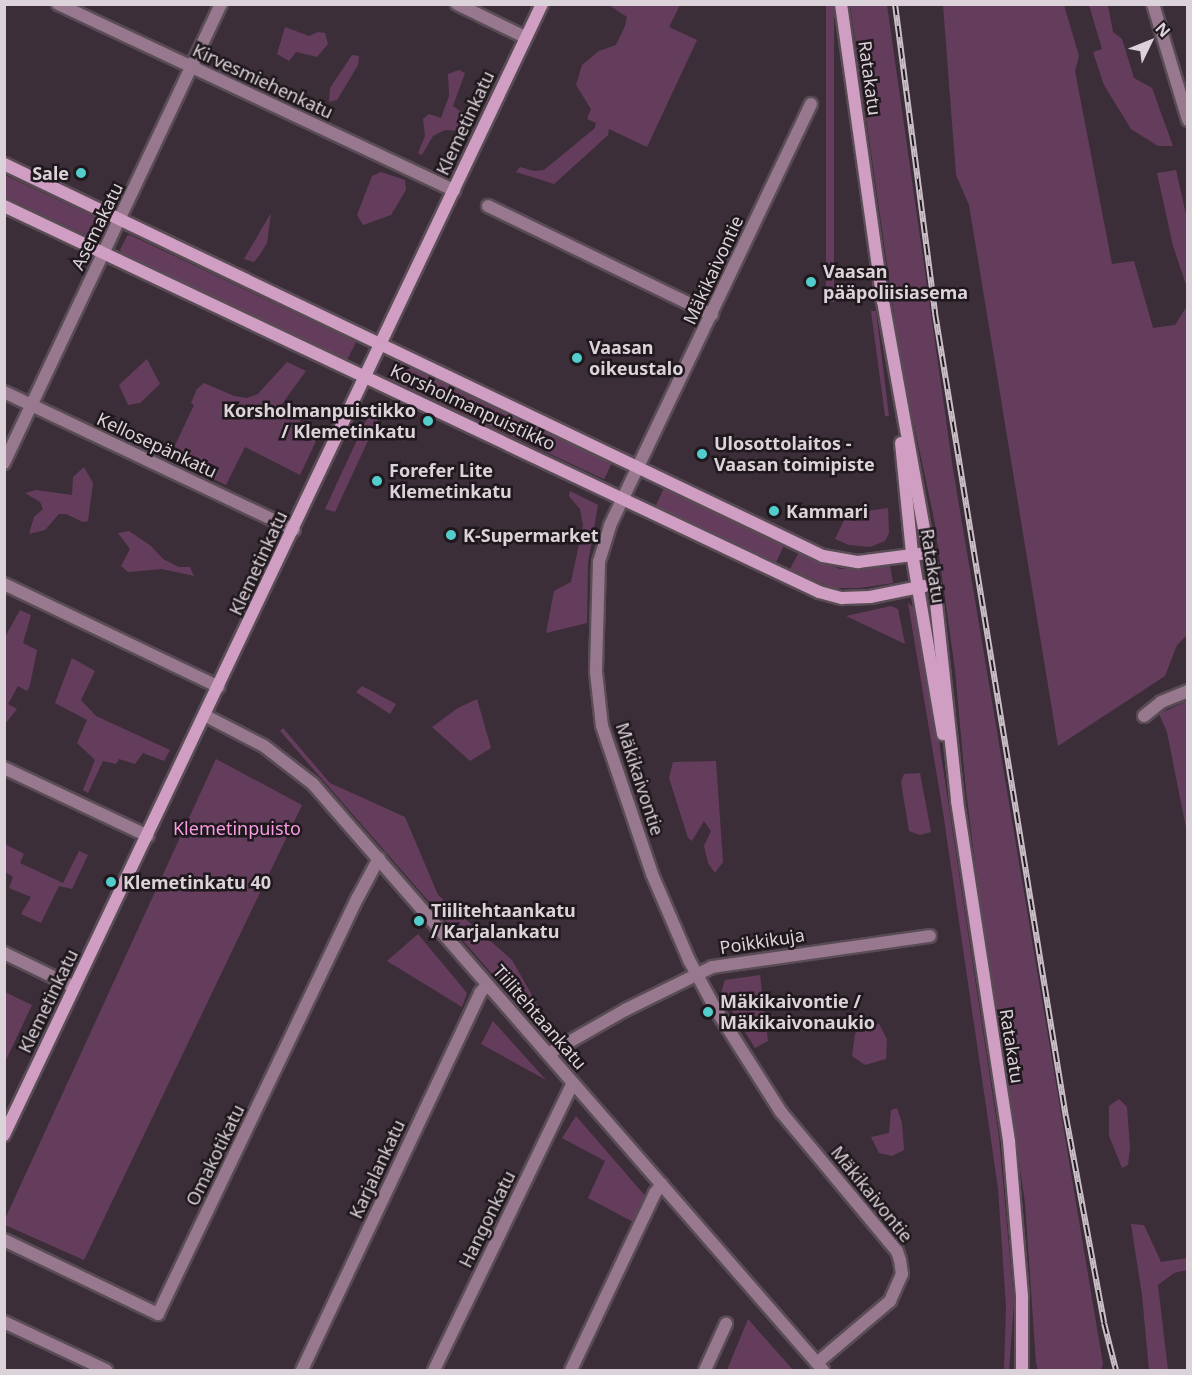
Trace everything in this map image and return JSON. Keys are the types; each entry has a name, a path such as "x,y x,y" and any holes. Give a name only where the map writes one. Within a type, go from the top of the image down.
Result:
{"main road":[{"name":"Klemetinkatu","path":"4,1135 206,716 542,4"},
{"name":"Ratakatu","path":"841,4 895,370 934,584 957,801 1009,1141 1022,1297 1022,1371"},
{"name":"Korsholmanpuistikko","path":"4,164 823,556 858,562 927,553"},
{"name":"Korsholmanpuistikko","path":"4,206 819,592 842,598 861,598 934,584"},
{"name":"Ratakatu","path":"895,370 912,554 936,700 957,801"},
{"name":"Ratakatu","path":"1014,1371 1022,1297"}],"street":[{"name":"Kirvesmiehenkatu","path":"58,4 454,190"},
{"name":"Asemakatu","path":"4,463 221,4"},
{"path":"457,4 525,37"},
{"path":"1153,4 1188,120"},
{"name":"Mäkikaivontie","path":"811,104 610,526 599,561 596,672 602,726 652,874 673,927 697,974 782,1112 897,1251 900,1260 902,1274 890,1301 820,1367"},
{"path":"488,206 712,315"},
{"name":"Kellosepänkatu","path":"4,392 294,530"},
{"path":"4,584 219,687"},
{"path":"1144,716 1161,702 1188,691"},
{"name":"Tiilitehtaankatu","path":"206,716 264,746 313,784 820,1367"},
{"path":"4,768 148,836"},
{"name":"Omakotikatu","path":"4,1240 158,1314 358,897 379,858"},
{"name":"Poikkikuja","path":"548,1054 625,1010 714,967 930,936"},
{"path":"4,953 74,987"},
{"name":"Karjalankatu","path":"302,1371 480,993 487,985"},
{"name":"Hangonkatu","path":"434,1371 573,1083"},
{"path":"571,1371 655,1193 662,1184"},
{"path":"4,1322 106,1371"},
{"path":"705,1371 726,1324"}],"green space":[{"path":"609,5 680,5 669,27 697,40 647,147 609,129 608,135 554,184 516,172 520,167 534,171 544,170 595,128 596,123 587,119 591,109 576,85 582,65 599,51 616,45 625,26 627,17"},
{"path":"826,5 834,5 834,302 826,302"},
{"path":"850,5 887,5 953,469 1103,1364 1101,1370 1038,1370 1036,1363 1025,1203 979,894 966,791 955,670 934,519 901,363"},
{"path":"943,5 1064,5 1079,56 1075,71 1112,264 1134,261 1153,328 1175,325 1187,306 1187,639 1186,636 1177,645 1165,676 1058,746 969,205 956,175"},
{"path":"1089,5 1108,5 1113,32 1122,39 1134,78 1152,88 1173,146 1158,146 1131,129 1104,85 1093,52 1102,49"},
{"path":"285,27 309,36 318,32 325,33 328,44 317,57 296,52 289,61 277,54"},
{"path":"352,55 359,56 358,65 337,100 329,102 330,88"},
{"path":"459,70 465,73 453,106 468,117 467,126 460,131 445,130 433,136 422,155 418,153 425,136 423,119 429,114 441,118 449,96 448,74"},
{"path":"1176,170 1187,219 1187,288 1173,246 1157,173"},
{"path":"381,172 405,180 406,190 391,215 363,225 357,215 372,176"},
{"path":"5,175 101,220 95,237 92,238 5,197"},
{"path":"271,213 267,243 254,262 244,259"},
{"path":"130,235 356,342 347,360 122,253 120,250 127,236"},
{"path":"871,311 876,311 889,416 885,416"},
{"path":"147,359 160,384 140,403 128,405 119,385"},
{"path":"396,360 613,461 604,479 388,378"},
{"path":"287,362 306,371 279,408 302,416 297,431 316,441 300,475 245,447 226,485 169,458 194,405 191,403 197,389 204,383 234,396 247,398 258,394"},
{"path":"377,403 389,406 384,417 378,419 335,512 325,509 369,414"},
{"path":"84,467 93,483 88,521 83,522 66,514 59,514 45,530 29,534 34,517 43,509 40,502 25,493 36,490 72,495 73,477"},
{"path":"664,488 785,544 776,562 656,506"},
{"path":"570,491 598,505 588,563 587,623 546,633 554,591 571,582 583,525 580,509 569,496"},
{"path":"888,508 889,533 885,541 870,547 849,545 835,539 847,514"},
{"path":"129,531 151,546 163,559 179,567 190,567 194,576 162,569 128,572 121,566 130,549 118,533"},
{"path":"799,552 840,569 890,565 893,583 860,588 832,588 790,569"},
{"path":"908,603 918,611 925,649 999,1137 1014,1302 1009,1370 1004,1370 1006,1307 998,1188 943,812"},
{"path":"891,606 898,609 905,644 846,616"},
{"path":"20,610 31,615 23,643 37,650 30,685 27,691 18,686 8,704 17,709 5,724 5,637"},
{"path":"72,658 95,671 81,700 96,716 170,750 164,761 143,753 135,764 119,759 116,764 103,761 88,793 83,790 95,760 77,743 87,720 55,703"},
{"path":"362,686 396,704 390,714 356,692"},
{"path":"477,699 491,748 470,761 432,727 458,708"},
{"path":"1187,701 1187,833 1167,732 1159,714"},
{"path":"283,728 330,783 405,817 438,895 512,960 555,1036 552,1039 547,1037 280,731"},
{"name":"Klemetinpuisto","path":"216,759 302,805 84,1260 5,1225 5,1219"},
{"path":"716,761 723,862 715,873 708,863 704,846 711,831 704,821 692,841 688,838 669,778 673,762"},
{"path":"920,773 931,832 920,835 909,831 901,782 904,774"},
{"path":"5,844 24,854 20,863 63,883 79,851 88,855 72,889 59,886 41,923 21,914 31,897 9,888 13,877 5,872"},
{"path":"418,934 467,993 462,1007 387,961"},
{"path":"760,975 768,1041 755,1048 721,993 725,980"},
{"path":"5,992 32,1005 5,1062"},
{"path":"493,1021 546,1080 481,1044"},
{"path":"862,1024 879,1024 887,1039 886,1059 865,1065 852,1056 855,1034"},
{"path":"1119,1099 1127,1107 1130,1148 1128,1165 1122,1168 1109,1136 1109,1106"},
{"path":"897,1108 902,1123 904,1150 892,1156 879,1153 871,1137 889,1133 891,1110"},
{"path":"576,1116 647,1198 635,1223 588,1198 605,1161 562,1138"},
{"path":"1131,1224 1144,1225 1161,1262 1187,1258 1187,1270 1174,1273 1158,1285 1168,1370 1149,1370 1142,1295"},
{"path":"748,1319 793,1370 727,1370"}],"railway":[{"path":"895,4 935,313 1066,1117 1104,1323 1116,1370"}],"place":[{"name":"Sale","path":"81,173"},
{"name":"Vaasan pääpoliisiasema","path":"811,282"},
{"name":"Vaasan oikeustalo","path":"577,358"},
{"name":"Korsholmanpuistikko / Klemetinkatu","path":"428,421"},
{"name":"Ulosottolaitos - Vaasan toimipiste","path":"702,454"},
{"name":"Forefer Lite Klemetinkatu","path":"377,481"},
{"name":"Kammari","path":"774,511"},
{"name":"K-Supermarket","path":"451,535"},
{"name":"Klemetinkatu 40","path":"111,882"},
{"name":"Tiilitehtaankatu / Karjalankatu","path":"419,921"},
{"name":"Mäkikaivontie / Mäkikaivonaukio","path":"708,1012"}]}
